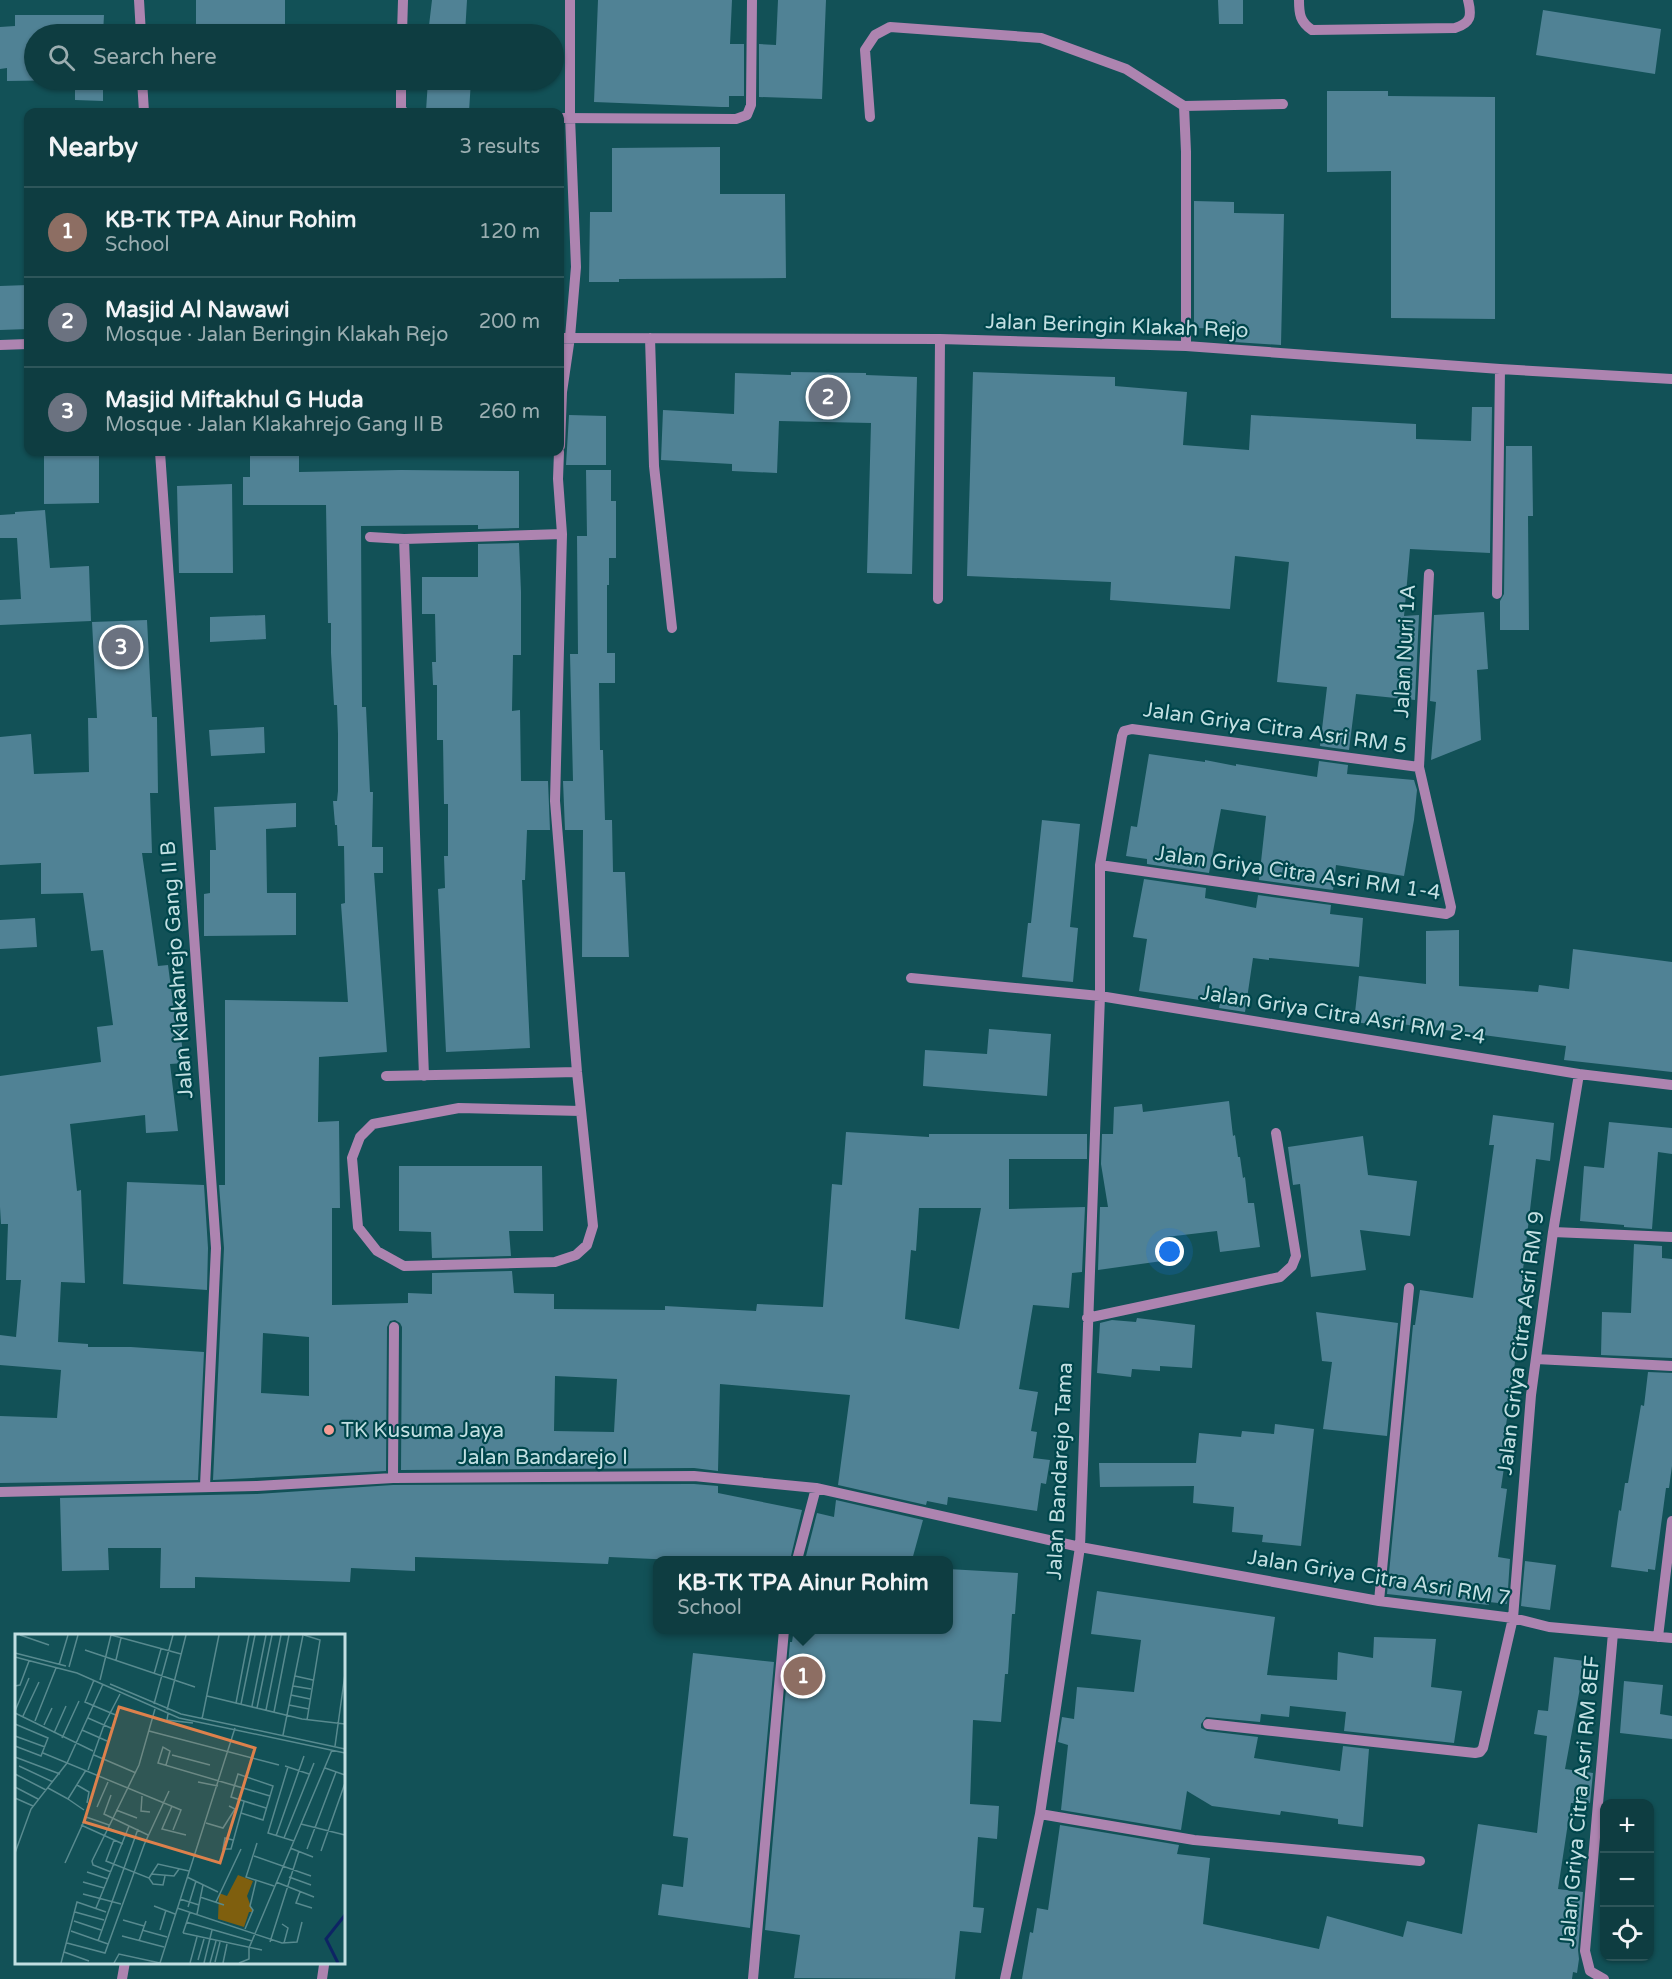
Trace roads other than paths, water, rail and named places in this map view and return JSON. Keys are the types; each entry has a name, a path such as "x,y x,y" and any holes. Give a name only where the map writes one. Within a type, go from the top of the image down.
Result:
{"street":[{"path":"139,0 140,24"},
{"path":"402,24 403,0"},
{"path":"564,356 576,267 565,118 570,0"},
{"path":"565,118 736,119 747,115 751,105 752,0"},
{"path":"1299,0 1299,14 1304,25 1312,30 1455,28 1465,25 1469,19 1471,10 1468,0"},
{"path":"870,117 865,50 875,36 890,27 1041,38 1126,69 1184,106 1283,104"},
{"path":"143,90 144,108"},
{"path":"401,90 401,108"},
{"path":"1184,106 1186,346"},
{"name":"Jalan Beringin Klakah Rejo","path":"565,338 940,339 1186,346 1672,379"},
{"path":"650,338 654,466 672,628"},
{"path":"938,599 940,339"},
{"path":"0,345 24,344"},
{"path":"1497,594 1500,369"},
{"name":"Jalan Klakahrejo Gang II B","path":"160,456 216,1248 205,1486"},
{"path":"559,456 562,534 555,801 593,1226 587,1245 576,1255 555,1262 404,1266 377,1251 358,1227 352,1158 360,1137 373,1124 459,1108 581,1111"},
{"path":"370,537 404,539 562,534"},
{"path":"404,539 424,1076"},
{"name":"Jalan Nuri 1A","path":"1419,767 1429,574"},
{"name":"Jalan Griya Citra Asri RM 5","path":"1127,730 1419,767"},
{"name":"Jalan Bandarejo Tama","path":"1005,1979 1040,1814 1080,1547 1100,996 1100,865 1122,736 1127,730"},
{"name":"Jalan Griya Citra Asri RM 1-4","path":"1100,865 1448,913 1451,907 1419,767"},
{"name":"Jalan Griya Citra Asri RM 2-4","path":"911,978 1100,996 1579,1074 1672,1085"},
{"path":"387,1076 578,1072"},
{"name":"Jalan Griya Citra Asri RM 9","path":"1208,1724 1475,1753 1480,1752 1483,1748 1514,1618 1531,1395 1553,1232 1579,1074"},
{"path":"1087,1318 1280,1277 1292,1266 1296,1256 1276,1132"},
{"path":"1553,1232 1672,1237"},
{"path":"1378,1601 1409,1288"},
{"path":"393,1478 394,1327"},
{"path":"1536,1359 1672,1366"},
{"name":"Jalan Bandarejo I","path":"0,1492 257,1486 393,1478 694,1476 816,1488 1080,1547"},
{"path":"798,1556 816,1488"},
{"path":"1658,1637 1672,1521"},
{"name":"Jalan Griya Citra Asri RM 7","path":"1080,1547 1378,1601 1514,1618 1549,1627 1672,1638"},
{"name":"Jalan Griya Citra Asri RM 8EF","path":"1604,1979 1590,1971 1585,1950 1613,1633"},
{"path":"753,1979 784,1634"},
{"path":"1040,1814 1194,1840 1420,1860"},
{"path":"122,1979 125,1964"},
{"path":"322,1979 324,1965"}],"place":[{"name":"Masjid Al Nawawi","path":"828,397"},
{"name":"Masjid Miftakhul G Huda","path":"121,647"},
{"name":"TK Kusuma Jaya","path":"329,1430"},
{"name":"KB-TK TPA Ainur Rohim","path":"803,1676"}]}
